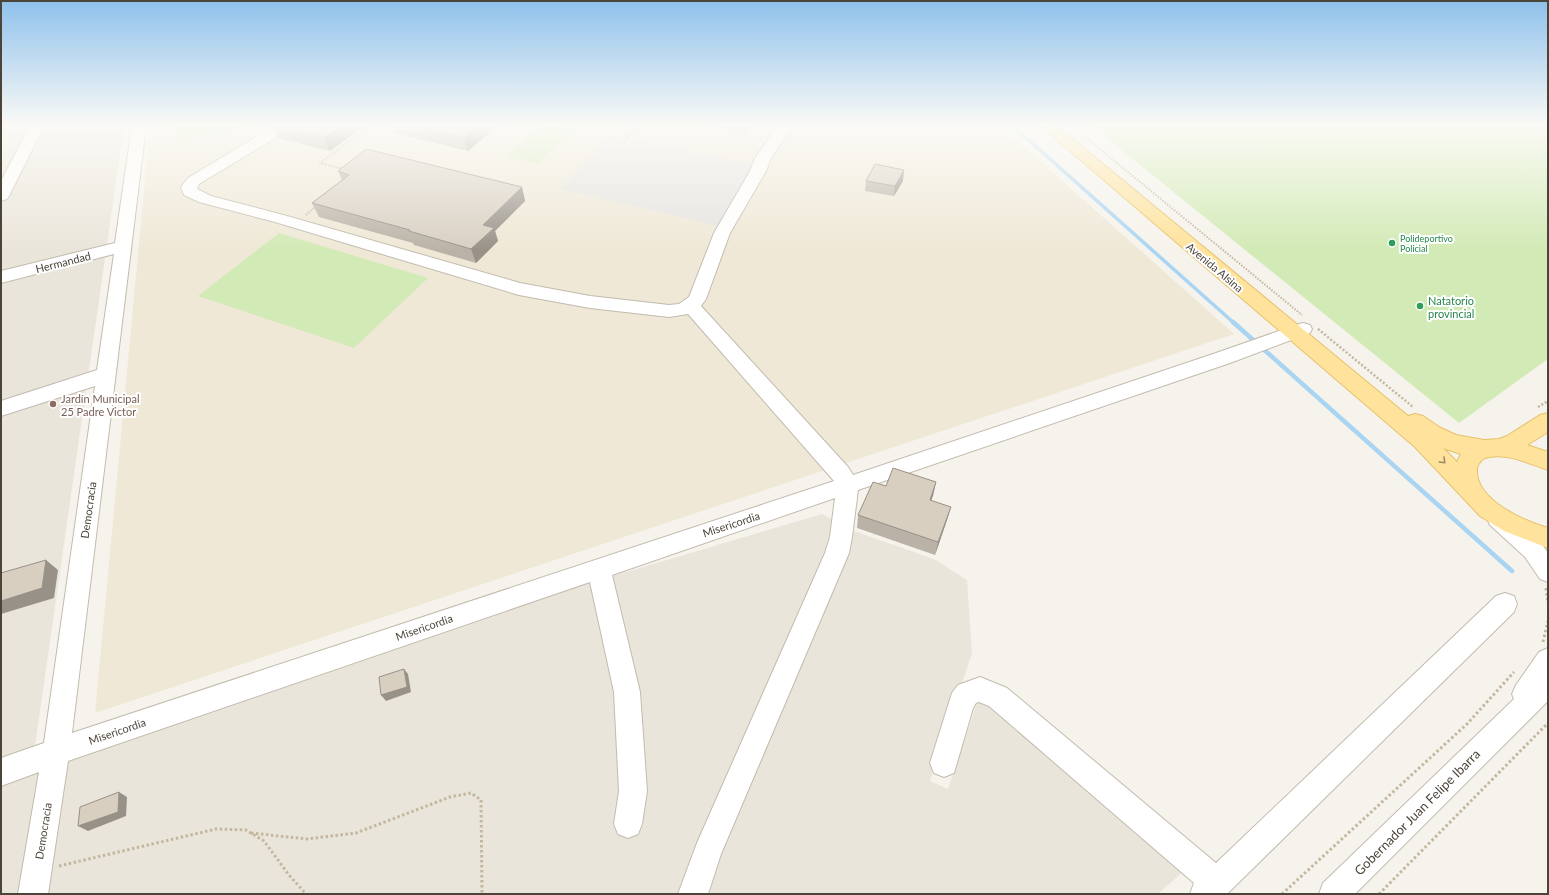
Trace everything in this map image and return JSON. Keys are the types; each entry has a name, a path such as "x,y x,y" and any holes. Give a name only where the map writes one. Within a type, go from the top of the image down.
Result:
{"main road":[{"name":"Avenida Alsina","path":"1101,168 1304,327"},
{"name":"Avenida Alsina","path":"1111,168 1304,327 1388,407"},
{"path":"1388,407 1445,439 1474,448 1494,448 1525,452 1548,461"},
{"path":"1388,407 1482,503 1510,524 1531,534 1548,538"},
{"path":"1482,503 1466,479 1466,465 1473,455 1515,442 1541,415"}],"street":[{"path":"1,196 16,168"},
{"name":"Democracia","path":"35,883 56,752 134,168"},
{"path":"215,168 193,181 189,187 190,192 205,199 518,289 590,302 669,311 681,311 691,306 697,299 722,233 759,168"},
{"name":"Hermandad","path":"1,277 124,246"},
{"path":"691,306 840,473 848,485 841,537 837,553 708,853 693,894"},
{"name":"Misericordia","path":"1,772 56,752 1258,345 1304,327"},
{"path":"1,409 106,375"},
{"path":"1482,503 1533,550 1548,572"},
{"path":"599,568 627,692 633,791 628,824"},
{"path":"944,763 961,702 967,694 980,689 998,697 1211,888 1506,604"},
{"name":"Gobernador Juan Felipe Ibarra","path":"1500,730 1544,652"},
{"name":"Gobernador Juan Felipe Ibarra","path":"1334,894 1548,683"}],"path":[{"path":"338,168 347,170"},
{"path":"1120,168 1304,327 1415,408"},
{"path":"296,224 319,203"},
{"path":"1541,415 1548,401"},
{"path":"1544,652 1544,640 1548,621"},
{"path":"1282,894 1467,724 1518,668"},
{"path":"1379,894 1548,722"},
{"path":"251,833 307,839 356,833 450,797 471,793 481,800 482,894"},
{"path":"35,883 216,829 246,830 264,842 288,875 306,894"}],"shaded area":[{"path":"1,168 118,168 31,774 589,583 822,514 854,531 934,559 967,580 972,653 930,781 948,789 979,697 1188,867 1158,894 1,894"},
{"path":"146,168 1048,168 1234,334 95,713"},
{"path":"581,168 758,168 718,226 561,189"}],"green space":[{"name":"Polideportivo Policial","path":"1144,168 1548,168 1548,359 1459,423"},
{"path":"279,233 428,278 354,348 198,296"}],"building":[{"path":"342,168 443,168 522,187 483,225 494,228 471,249 409,231 410,230 312,203 349,175 338,171"},
{"path":"873,168 893,168 904,170 895,186 866,181"},
{"path":"893,468 936,482 930,500 951,507 938,542 858,515 873,482 886,486"},
{"path":"46,560 42,588 1,601 1,573"},
{"path":"404,669 407,687 381,695 379,677"},
{"path":"119,792 118,812 78,826 80,807"}],"waterway":[{"path":"1060,168 1234,323"},
{"path":"1233,322 1512,571"}],"place":[{"name":"Polideportivo Policial","path":"1392,243"},
{"name":"Natatorio provincial","path":"1420,306"},
{"name":"Jardín Municipal 25 Padre Victor","path":"53,404"}]}
